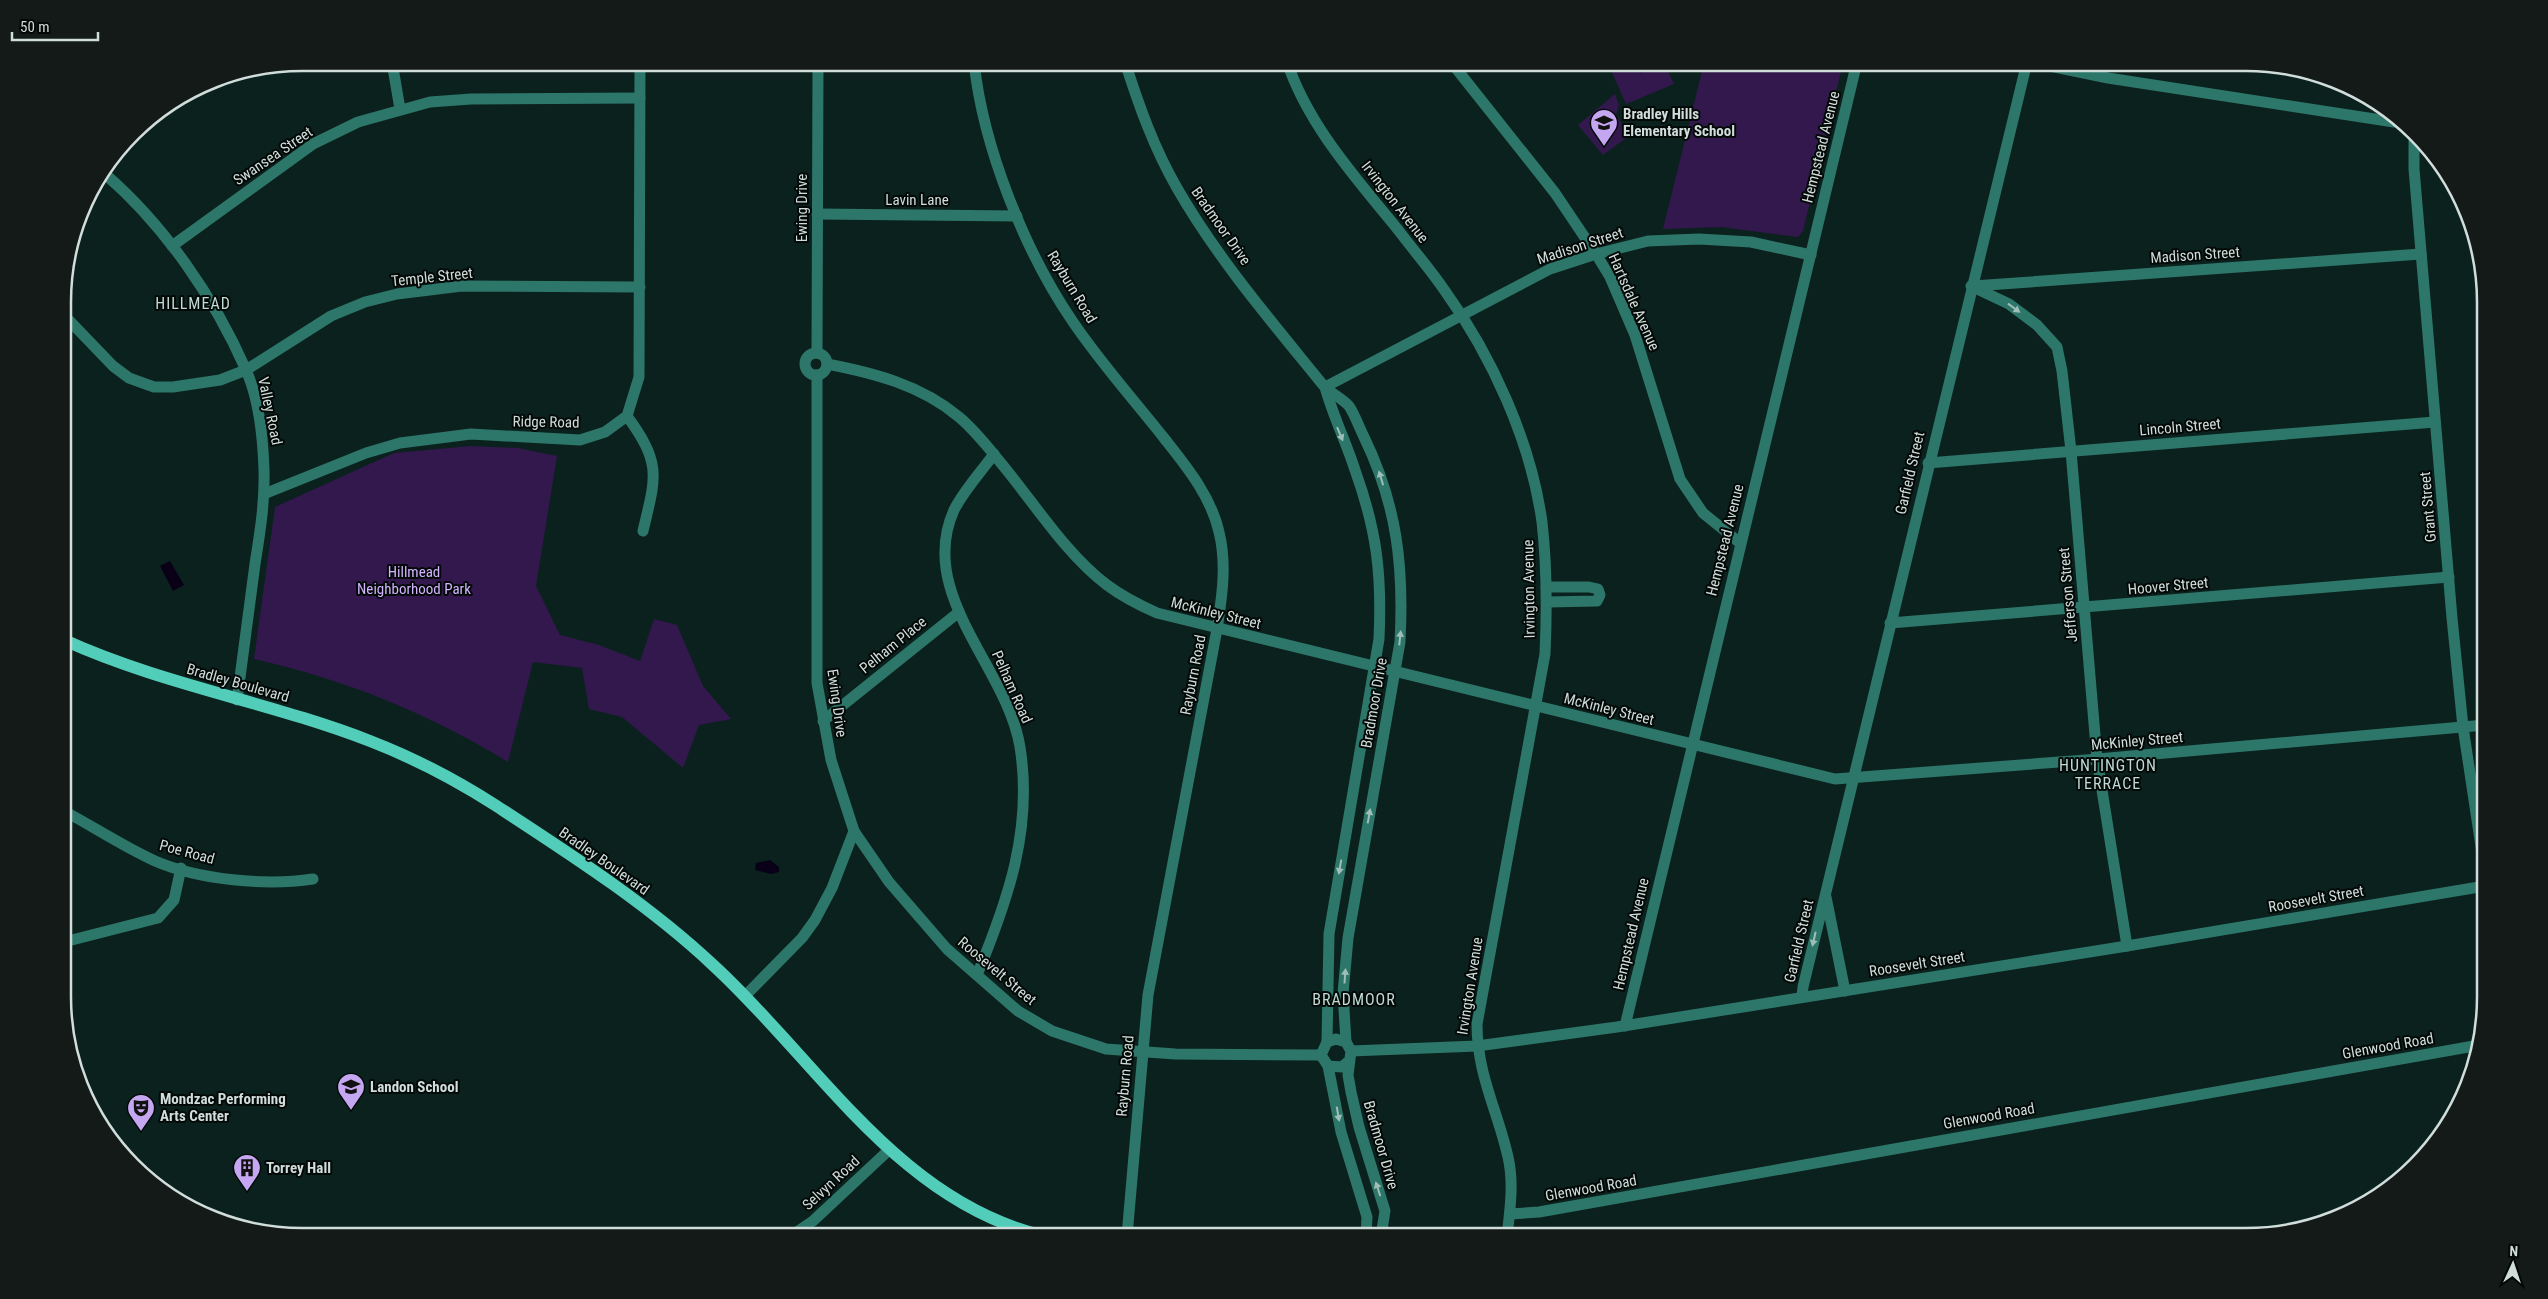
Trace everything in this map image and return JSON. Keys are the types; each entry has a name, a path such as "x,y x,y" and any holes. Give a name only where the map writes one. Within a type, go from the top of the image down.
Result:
{"main road":[{"name":"Bradley Boulevard","path":"71,643 133,668 369,740 458,782 522,824 657,919 701,954 745,996 890,1149 921,1176 967,1206 1017,1228"}],"street":[{"path":"394,71 400,110"},
{"path":"640,71 639,377 626,416 645,440 653,469 654,486 643,531"},
{"name":"Ewing Drive","path":"817,353 818,71"},
{"name":"Rayburn Road","path":"976,71 986,122 1001,176 1042,270 1072,322 1189,471 1208,502 1219,531 1223,559 1222,596 1217,630 1148,995 1128,1228"},
{"name":"Bradmoor Drive","path":"1128,71 1145,120 1177,187 1213,243 1325,387 1348,406 1376,462 1394,523 1403,593 1400,642 1348,938 1344,992 1349,1051 1348,1075 1359,1127 1386,1211 1383,1228"},
{"name":"Irvington Avenue","path":"1291,71 1301,96 1326,138 1446,292 1462,316 1498,380 1526,451 1542,522 1547,602 1545,654 1477,1024 1477,1046 1481,1072 1497,1115 1508,1158 1511,1184 1508,1228"},
{"name":"Hartsdale Avenue","path":"1458,71 1555,193 1610,277 1635,336 1680,480 1703,513 1740,543"},
{"name":"Hempstead Avenue","path":"1625,1026 1855,71"},
{"name":"Garfield Street","path":"1802,997 1825,892 1854,778 1928,463 1971,286 2027,71"},
{"path":"2073,71 2389,121"},
{"name":"Swansea Street","path":"172,246 313,144 358,122 430,102 471,99 640,98"},
{"name":"Grant Street","path":"2414,144 2420,254 2449,577 2463,727 2477,820"},
{"name":"Valley Road","path":"108,177 120,187 172,246 212,304 246,370 261,435 264,494 237,700"},
{"name":"Lavin Lane","path":"817,214 1017,216"},
{"name":"Madison Street","path":"1325,387 1550,269 1596,254 1648,241 1699,239 1751,242 1810,255"},
{"name":"Madison Street","path":"1971,286 2420,254"},
{"name":"Temple Street","path":"71,322 113,366 128,378 154,387 173,387 220,380 246,370 331,316 365,302 397,294 462,286 640,287"},
{"name":"Jefferson Street","path":"1971,286 2009,304 2036,325 2057,347 2062,371 2071,451 2097,759 2127,946"},
{"path":"817,353 823,356 827,364 823,373 816,375 809,372 805,365 808,356 817,353"},
{"name":"McKinley Street","path":"827,364 867,371 919,390 960,417 994,454 1082,563 1106,584 1129,600 1157,613 1217,630 1395,671 1835,779 2097,759 2477,726"},
{"name":"Ewing Drive","path":"816,375 816,659 823,721 831,760 854,831"},
{"name":"Bradmoor Drive","path":"1325,387 1333,416 1355,470 1373,528 1381,593 1379,640 1329,934 1327,1042"},
{"name":"Ridge Road","path":"264,494 366,454 400,443 471,434 580,440 605,432 626,416"},
{"name":"Lincoln Street","path":"1928,463 2436,422"},
{"name":"Pelham Road","path":"977,975 1017,862 1023,826 1024,786 1020,746 1008,709 994,677 951,598 947,578 946,541 954,511 994,454"},
{"name":"Hoover Street","path":"1890,623 2449,577"},
{"path":"1546,586 1589,587 1598,590 1600,595 1597,601 1547,602"},
{"name":"Pelham Place","path":"823,721 959,612"},
{"name":"Poe Road","path":"71,815 155,861 180,868 261,884 286,884 313,879"},
{"path":"745,996 802,938 815,920 832,888 854,831"},
{"name":"Roosevelt Street","path":"854,831 889,882 947,949 1018,1010 1052,1031 1106,1049 1175,1054 1321,1055"},
{"path":"71,940 158,918 174,900 180,868"},
{"name":"Roosevelt Street","path":"1349,1051 1477,1046 1625,1026 2127,946 2477,887"},
{"name":"Garfield Street","path":"1825,892 1846,991"},
{"path":"1328,1066 1342,1067 1349,1051 1336,1039 1327,1042 1321,1055 1328,1066 1341,1132 1367,1217 1366,1228"},
{"name":"Glenwood Road","path":"1510,1214 1539,1212 2471,1047"},
{"name":"Selvyn Road","path":"803,1228 813,1221 890,1149"}],"green space":[{"path":"1611,71 1639,71 1644,80 1640,71 1668,71 1674,84 1626,104"},
{"path":"1702,71 1841,71 1803,231 1798,237 1721,227 1663,229"},
{"path":"1615,94 1619,105 1616,115 1630,135 1603,155 1578,125"},
{"name":"Hillmead Neighborhood Park","path":"471,446 518,448 557,456 536,586 560,635 599,645 640,661 654,619 677,625 703,686 731,719 699,725 683,768 622,717 589,709 582,668 533,662 508,762 478,744 416,713 353,687 254,659 275,507 394,453"}],"shaded area":[{"path":"170,561 184,585 173,591 160,566"},
{"path":"770,860 779,867 779,872 771,874 755,870 756,863"}],"place":[{"name":"Bradley Hills Elementary School","path":"1604,147"},
{"name":"Landon School","path":"351,1111"},
{"name":"Mondzac Performing Arts Center","path":"141,1132"},
{"name":"Torrey Hall","path":"247,1192"}],"district":[{"name":"HILLMEAD","path":"193,303"},
{"name":"HUNTINGTON TERRACE","path":"2108,774"},
{"name":"BRADMOOR","path":"1354,999"}]}
